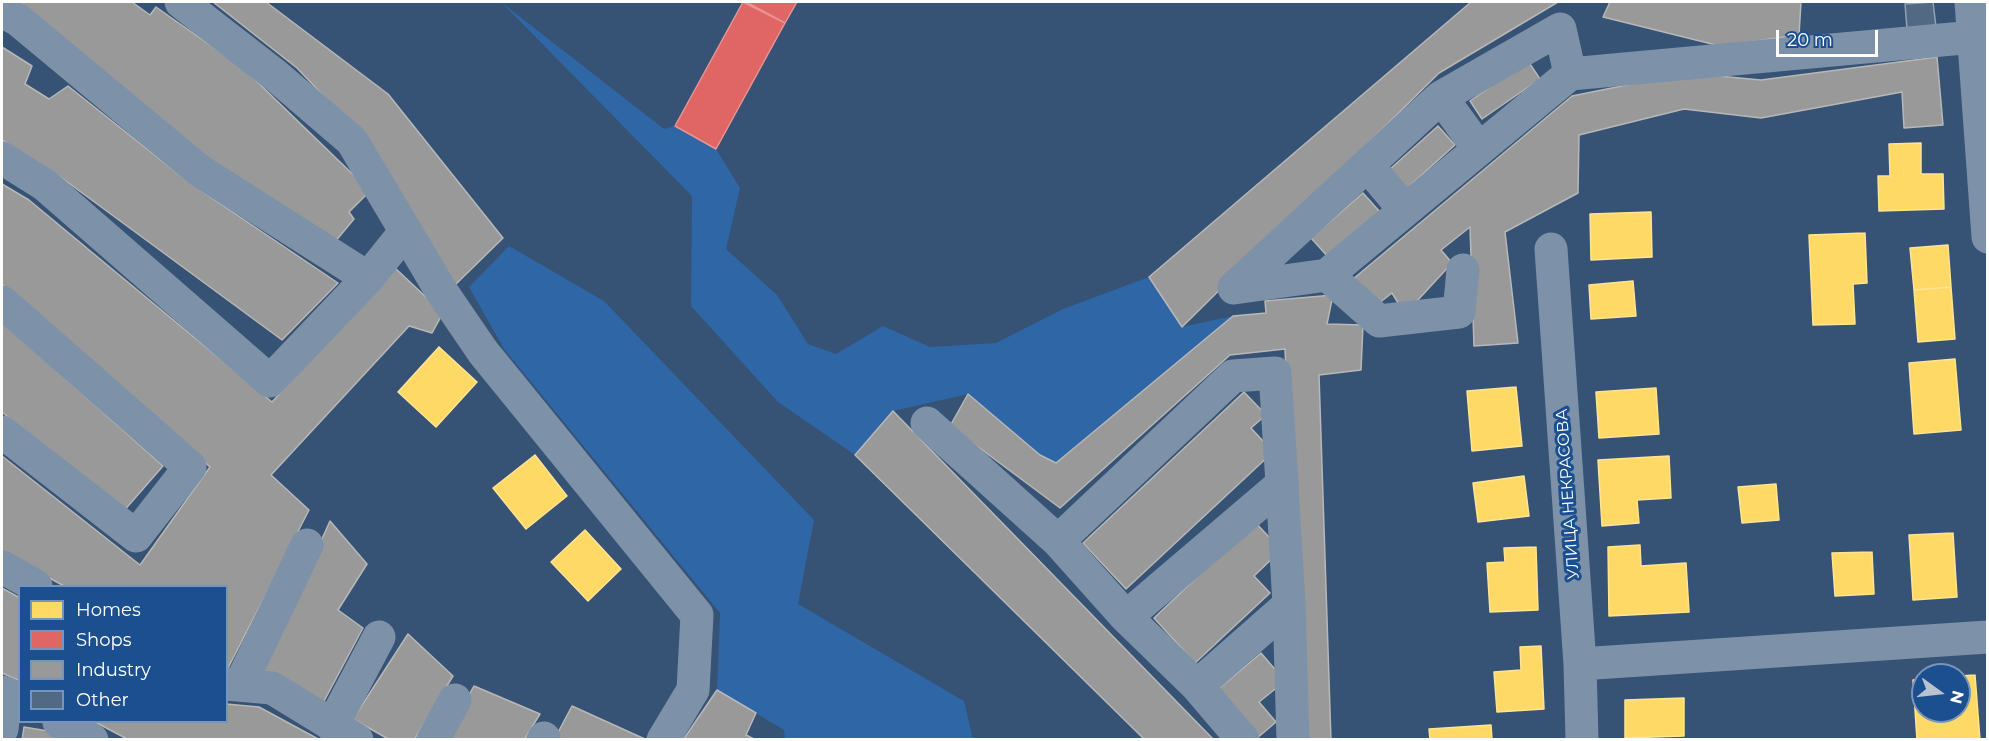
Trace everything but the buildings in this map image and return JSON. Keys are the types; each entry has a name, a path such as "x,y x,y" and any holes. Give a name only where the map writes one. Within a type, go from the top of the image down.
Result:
{"street":[{"path":"181,2 275,75 352,141 405,232 483,352 698,615 693,690 663,740"},
{"path":"1971,2 1988,237"},
{"path":"2,12 16,18 200,171 369,278"},
{"path":"1570,74 1560,29 1441,97 1234,288 1327,275 1570,74 1974,37"},
{"path":"1441,97 1479,149"},
{"path":"2,158 45,185 270,381 369,278 405,232"},
{"path":"1367,165 1405,210"},
{"name":"УЛИЦА НЕКРАСОВА","path":"1551,249 1580,664 1582,740"},
{"path":"1327,275 1379,321 1459,312 1463,270"},
{"path":"2,302 190,467 136,536 2,432"},
{"path":"1058,541 1233,376 1275,373 1289,605 1293,740"},
{"path":"927,423 1058,541 1126,617 1197,686 1243,740"},
{"path":"1126,617 1282,484"},
{"path":"307,545 233,685 272,688 344,733 379,636"},
{"path":"2,567 34,585"},
{"path":"1197,686 1289,605"},
{"path":"1580,664 1988,637"},
{"path":"2,729 9,695"},
{"path":"433,740 455,700"},
{"path":"60,723 92,740"}],"shaded area":[{"path":"501,2 664,129 675,126 716,149 740,188 726,249 777,295 808,344 836,354 883,326 930,347 996,343 1063,309 1149,277 1182,327 1233,316 1056,463 1040,455 968,394 893,411 855,455 778,402 691,306 692,196"},
{"path":"509,246 604,301 814,520 798,604 964,701 973,739 785,739 784,730 717,690 720,613 504,349 469,287"}]}
